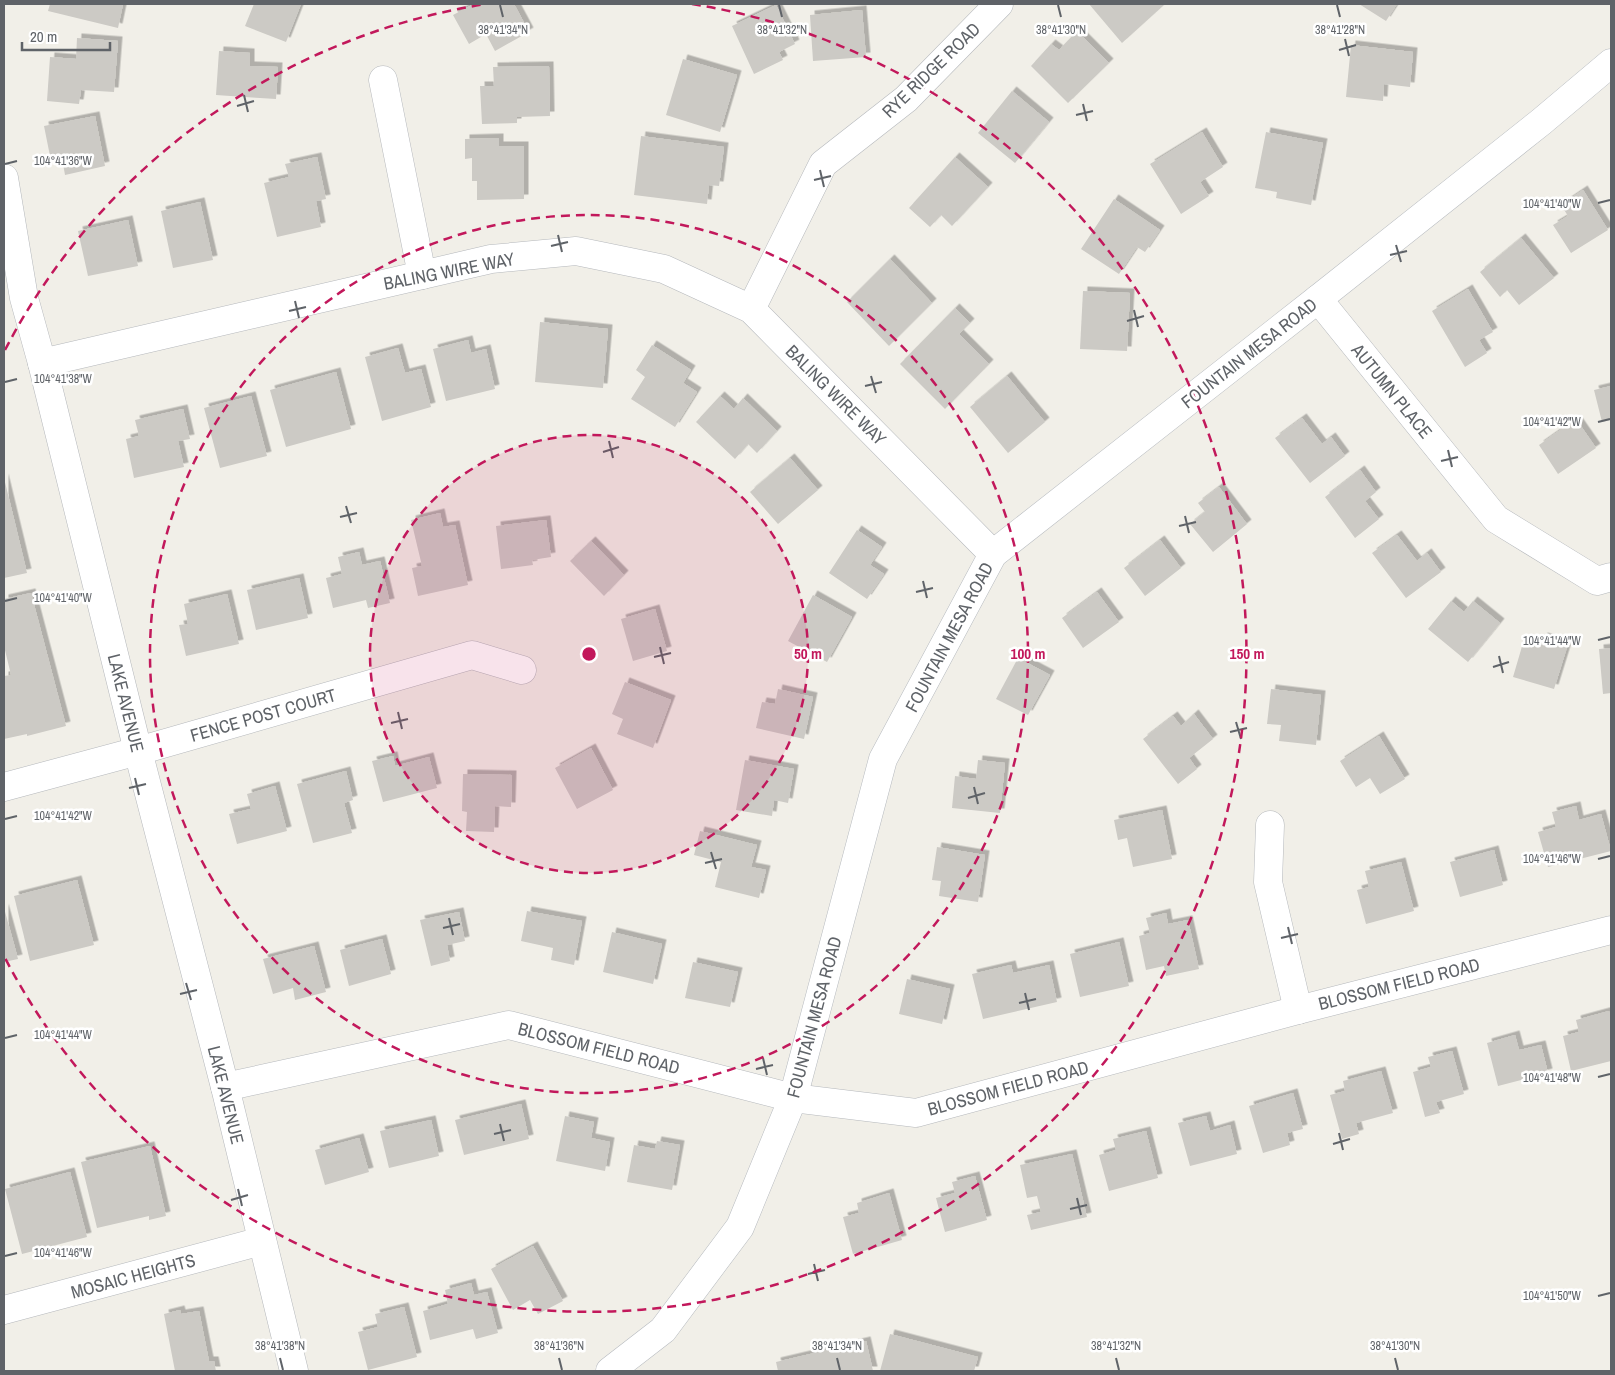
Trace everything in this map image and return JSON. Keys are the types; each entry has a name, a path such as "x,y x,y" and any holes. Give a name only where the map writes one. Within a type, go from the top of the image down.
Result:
{"street":[{"name":"RYE RIDGE ROAD","path":"750,309 823,164 906,99 999,4"},
{"name":"FOUNTAIN MESA ROAD","path":"610,1371 663,1330 740,1227 793,1098 883,759 993,554 1541,122 1611,63"},
{"path":"383,80 422,275"},
{"name":"LAKE AVENUE","path":"4,178 24,298 225,1087 294,1371"},
{"name":"BALING WIRE WAY","path":"42,363 491,259 576,251 664,269 750,309 993,554"},
{"name":"AUTUMN PLACE","path":"1318,299 1496,519 1597,581 1611,577"},
{"name":"FENCE POST COURT","path":"4,787 138,751 472,655 522,670"},
{"path":"1270,826 1268,882 1298,1010"},
{"name":"BLOSSOM FIELD ROAD","path":"225,1087 509,1025 793,1098 916,1113 1298,1010 1611,930"},
{"name":"MOSAIC HEIGHTS","path":"4,1310 262,1242"}],"building":[{"path":"50,4 123,4 118,28 48,11"},
{"path":"254,4 301,4 286,42 245,26"},
{"path":"474,4 514,4 529,32 495,51 486,34 469,44 453,15"},
{"path":"1089,4 1165,4 1122,43"},
{"path":"1359,4 1397,4 1386,21"},
{"path":"776,5 795,44 779,52 783,60 754,74 732,26"},
{"path":"862,10 866,57 813,61 810,15"},
{"path":"1077,31 1109,63 1068,103 1031,66 1051,44 1059,50"},
{"path":"77,38 118,41 114,92 81,90 79,104 47,101 50,57 76,59"},
{"path":"1351,45 1413,52 1410,87 1384,84 1383,101 1346,97"},
{"path":"219,51 250,53 250,66 278,67 276,99 216,95"},
{"path":"683,59 737,75 720,132 666,115"},
{"path":"549,66 550,116 517,117 517,123 482,124 480,86 494,86 493,67"},
{"path":"1012,91 1049,122 1015,163 978,133"},
{"path":"95,116 105,166 65,175 62,158 51,161 44,126"},
{"path":"1202,132 1223,167 1200,182 1209,196 1181,214 1150,164"},
{"path":"1266,132 1323,143 1311,205 1276,198 1277,192 1255,188"},
{"path":"641,136 724,147 719,186 709,185 707,204 634,195"},
{"path":"499,138 499,146 524,146 524,199 477,200 477,181 472,181 472,158 465,159 465,139"},
{"path":"317,157 326,199 316,201 321,227 277,237 264,183 289,177 285,164"},
{"path":"955,157 988,187 952,226 941,215 930,227 909,208"},
{"path":"1583,190 1608,230 1571,253 1553,225 1568,216 1561,205"},
{"path":"1114,199 1160,230 1145,252 1137,247 1119,274 1081,249"},
{"path":"200,202 213,260 173,268 161,211"},
{"path":"128,220 138,266 88,276 78,231"},
{"path":"1521,238 1554,278 1519,305 1507,290 1500,297 1480,272"},
{"path":"890,259 932,303 889,346 847,302"},
{"path":"1468,289 1493,332 1479,340 1487,353 1465,367 1432,311"},
{"path":"1083,291 1130,293 1127,351 1080,349"},
{"path":"955,308 970,323 959,334 989,364 945,409 900,364"},
{"path":"540,322 608,329 603,388 535,382"},
{"path":"468,340 471,353 486,349 495,389 446,401 433,349"},
{"path":"652,345 691,370 683,383 697,392 675,427 631,399 645,377 636,370"},
{"path":"398,348 405,373 421,369 431,407 382,421 365,357"},
{"path":"336,372 351,429 286,447 270,390"},
{"path":"1007,376 1045,422 1008,453 970,407"},
{"path":"1611,386 1611,420 1602,422 1594,390"},
{"path":"251,396 267,456 220,468 204,408"},
{"path":"720,396 734,409 743,398 777,431 757,453 748,444 735,459 696,422"},
{"path":"183,409 190,439 178,441 184,467 134,478 126,439 139,436 135,420"},
{"path":"1302,418 1322,444 1331,437 1345,456 1310,483 1275,438"},
{"path":"1576,419 1596,448 1558,474 1539,445"},
{"path":"790,458 818,490 778,524 750,492"},
{"path":"1360,470 1376,492 1365,501 1379,519 1355,538 1325,497"},
{"path":"4,478 27,573 4,578"},
{"path":"1219,487 1247,524 1213,552 1190,524 1205,512 1198,503"},
{"path":"440,513 443,527 455,525 468,585 418,596 412,568 422,566 411,520"},
{"path":"546,520 551,557 532,560 533,565 501,569 496,526"},
{"path":"857,530 882,547 870,565 884,574 867,599 829,573"},
{"path":"1397,535 1417,561 1427,553 1441,572 1406,598 1372,553"},
{"path":"1160,540 1181,568 1145,596 1124,568"},
{"path":"591,541 624,575 604,596 570,561"},
{"path":"359,552 362,565 380,561 390,603 368,608 366,600 333,608 326,578 342,574 338,557"},
{"path":"299,578 308,618 256,630 247,590"},
{"path":"1097,592 1119,622 1083,648 1062,618"},
{"path":"31,593 66,726 27,736 27,734 4,739 4,676 11,675 4,646 4,599"},
{"path":"227,594 239,644 186,656 179,625 188,624 184,604"},
{"path":"813,595 852,617 827,662 788,641"},
{"path":"1451,601 1464,612 1473,601 1500,623 1468,662 1428,629"},
{"path":"655,609 667,651 633,661 621,619"},
{"path":"1543,637 1568,644 1554,689 1513,677 1523,643 1540,648"},
{"path":"1611,648 1611,693 1603,694 1599,649"},
{"path":"1018,658 1050,675 1028,715 996,699"},
{"path":"625,682 671,700 653,748 617,734 623,719 612,714"},
{"path":"778,689 813,697 804,739 756,728 762,702 775,704"},
{"path":"1271,689 1321,695 1316,745 1279,741 1281,725 1267,724"},
{"path":"1194,714 1213,739 1189,758 1197,769 1178,784 1143,739 1173,716 1181,726"},
{"path":"1379,736 1405,779 1380,794 1370,778 1356,787 1340,761"},
{"path":"591,748 613,790 577,809 555,768"},
{"path":"393,756 395,766 429,757 437,788 383,802 372,761"},
{"path":"745,760 794,769 788,803 774,800 772,816 736,810"},
{"path":"978,760 1005,763 1000,813 952,808 955,776 976,779"},
{"path":"346,771 353,800 344,803 352,833 313,843 297,784"},
{"path":"463,774 512,775 511,807 495,806 494,832 466,831 467,812 462,811"},
{"path":"275,786 287,831 237,844 229,814 251,809 247,794"},
{"path":"1576,806 1579,820 1601,814 1611,851 1548,867 1538,832 1556,827 1552,812"},
{"path":"1162,810 1172,859 1133,867 1127,838 1118,840 1114,820"},
{"path":"700,831 757,845 751,867 766,870 759,898 715,887 721,862 694,855"},
{"path":"937,847 985,855 978,902 939,896 941,881 932,880"},
{"path":"1494,850 1503,885 1460,897 1450,862"},
{"path":"1401,862 1414,911 1366,924 1357,890 1369,887 1365,871"},
{"path":"77,880 94,945 30,961 14,896"},
{"path":"4,908 18,959 4,962"},
{"path":"527,911 582,921 574,965 551,960 553,948 521,941"},
{"path":"459,912 465,941 447,945 450,961 431,966 420,920"},
{"path":"1166,913 1168,924 1188,920 1199,969 1166,976 1164,966 1146,970 1139,936 1150,933 1146,918"},
{"path":"612,932 662,944 653,984 603,972"},
{"path":"382,939 391,974 349,986 340,950"},
{"path":"1119,942 1129,986 1080,997 1070,954"},
{"path":"314,946 326,992 295,1000 293,988 273,994 263,959"},
{"path":"693,962 738,972 730,1007 685,998"},
{"path":"1011,965 1013,973 1049,965 1057,1002 983,1019 972,974"},
{"path":"907,979 950,989 942,1024 899,1014"},
{"path":"1609,1011 1611,1020 1611,1061 1571,1071 1563,1036 1579,1032 1576,1020"},
{"path":"1515,1035 1519,1050 1541,1045 1548,1073 1498,1086 1487,1043"},
{"path":"1452,1051 1464,1094 1436,1102 1440,1113 1425,1117 1413,1072 1431,1067 1428,1057"},
{"path":"1381,1071 1393,1113 1356,1123 1359,1134 1342,1139 1330,1095 1345,1091 1343,1081"},
{"path":"1293,1093 1303,1129 1287,1133 1290,1145 1263,1153 1249,1106"},
{"path":"521,1104 529,1139 464,1155 455,1120"},
{"path":"565,1116 594,1122 591,1138 610,1142 605,1171 556,1161"},
{"path":"1206,1116 1210,1131 1230,1125 1237,1154 1190,1166 1178,1123"},
{"path":"431,1120 439,1156 389,1168 380,1131"},
{"path":"1146,1131 1158,1178 1109,1191 1099,1155 1116,1150 1113,1139"},
{"path":"359,1138 369,1172 325,1185 315,1150"},
{"path":"657,1141 680,1145 672,1190 627,1182 634,1145 655,1149"},
{"path":"150,1146 166,1216 149,1220 149,1216 97,1228 81,1162"},
{"path":"1072,1154 1087,1217 1031,1230 1027,1215 1041,1212 1037,1196 1027,1198 1020,1165"},
{"path":"70,1172 87,1237 22,1254 5,1189"},
{"path":"975,1176 987,1220 945,1232 936,1198 955,1193 952,1182"},
{"path":"889,1193 902,1240 853,1254 843,1217 859,1213 857,1203"},
{"path":"533,1246 563,1301 538,1314 530,1300 513,1310 491,1269"},
{"path":"471,1283 474,1295 487,1292 498,1333 476,1339 473,1329 430,1340 423,1311 448,1304 445,1290"},
{"path":"404,1307 417,1357 368,1370 358,1332 378,1327 375,1314"},
{"path":"180,1310 181,1314 199,1311 209,1361 214,1361 216,1371 175,1371 164,1314"},
{"path":"890,1334 978,1357 974,1371 880,1371"},
{"path":"866,1341 873,1371 778,1371 776,1362"}]}
